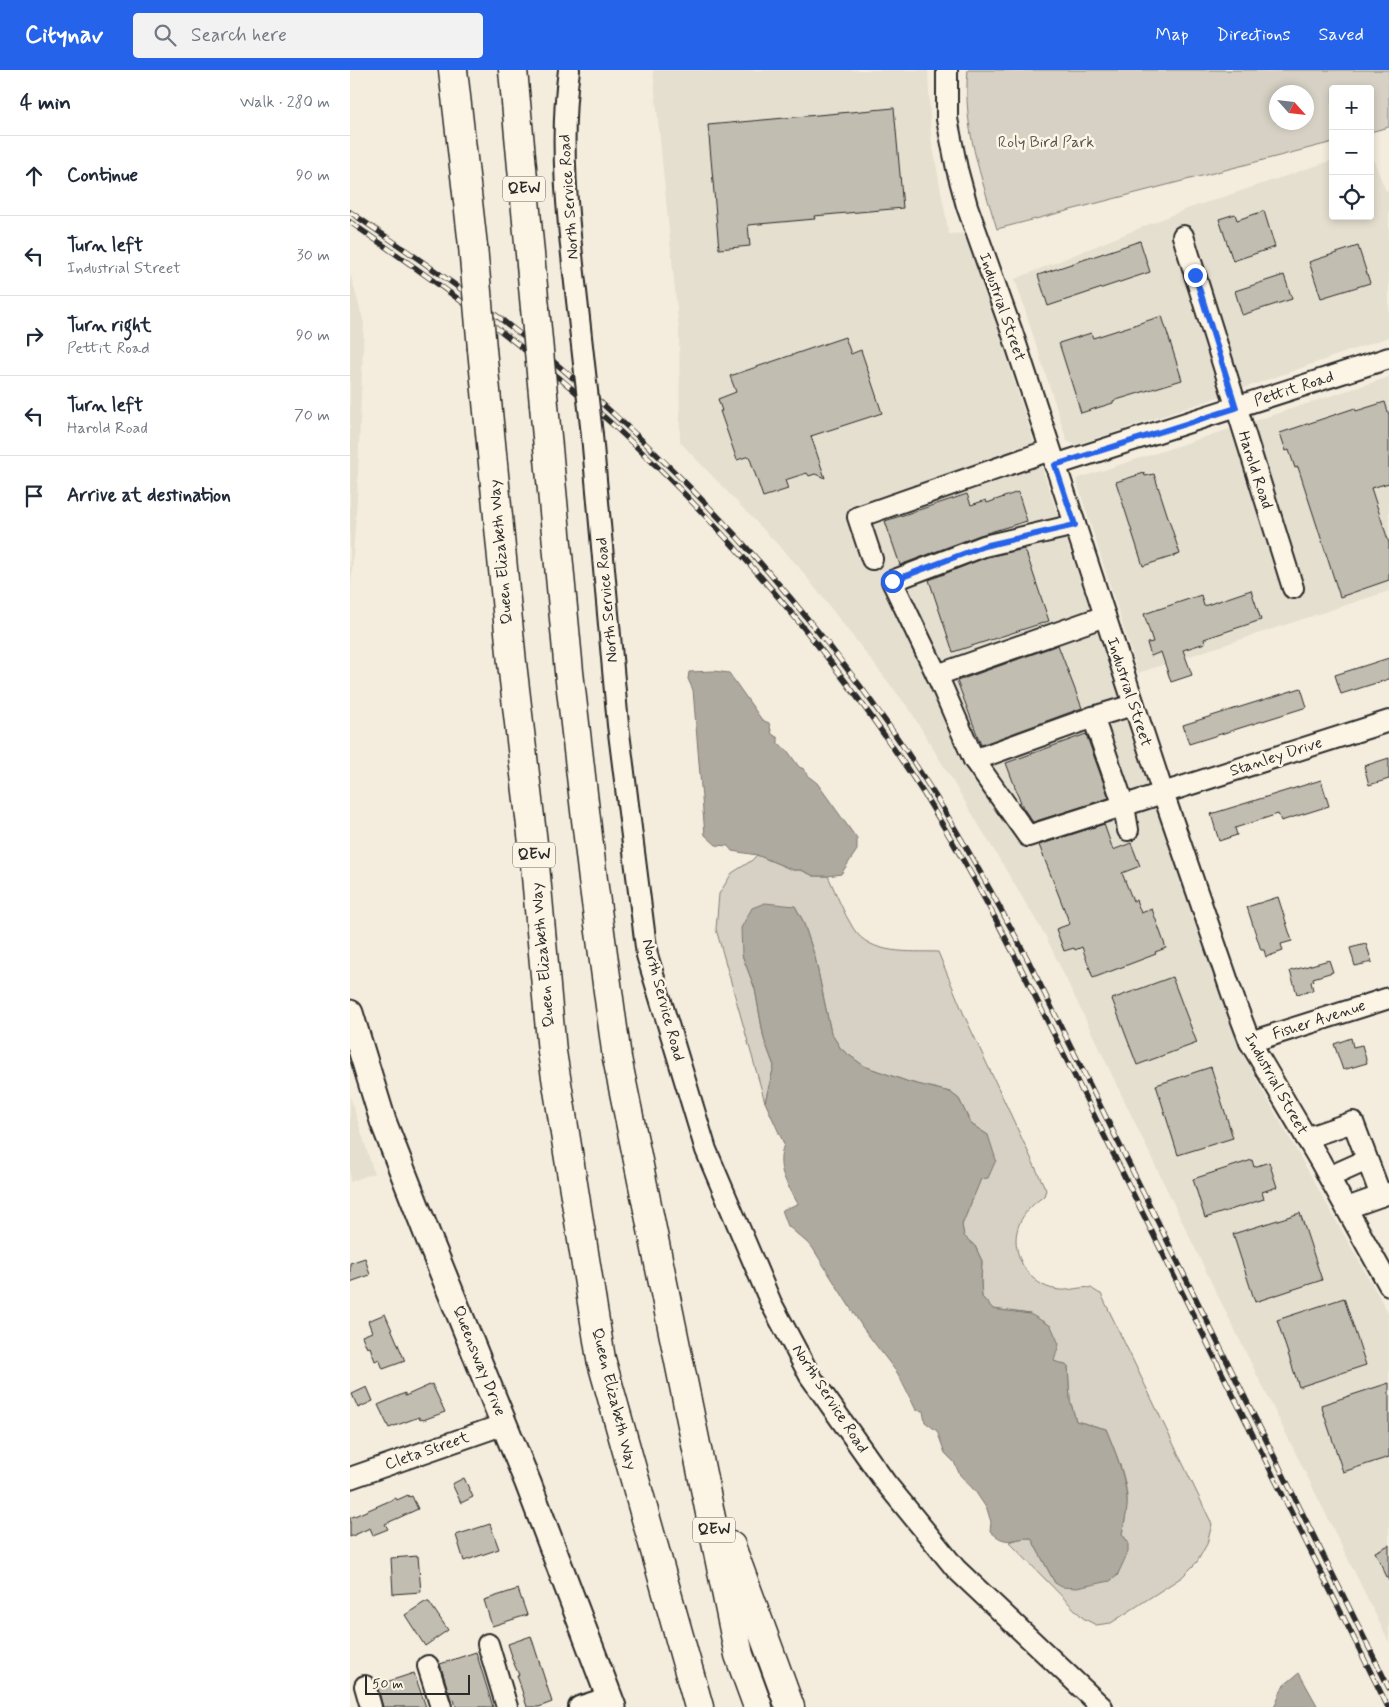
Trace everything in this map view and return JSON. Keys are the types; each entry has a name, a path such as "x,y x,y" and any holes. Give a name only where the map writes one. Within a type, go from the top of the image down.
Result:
{"highway":[{"name":"Queen Elizabeth Way","path":"453,70 473,246 512,664 533,843 552,1052 601,1359 699,1707"},
{"name":"QEW","path":"513,70 569,672 593,880 617,1058 676,1352 740,1654 758,1707"},
{"path":"676,1352 716,1506 790,1707"}],"main road":[{"name":"Queensway Drive","path":"350,1013 383,1121 505,1424 612,1702"}],"street":[{"name":"North Service Road","path":"569,70 565,97 564,161 592,436 618,725 647,955 706,1150 775,1312 810,1376 885,1482 956,1569 1102,1707"},
{"name":"Industrial Street","path":"947,70 947,119 967,206 1012,332 1162,793 1250,1042 1388,1282"},
{"name":"Harold Road","path":"1183,236 1293,588"},
{"name":"Pettit Road","path":"872,559 858,517 1053,458 1236,408 1389,358"},
{"path":"1075,525 984,546 892,581 937,675 974,760 1093,717 1133,705"},
{"path":"937,675 1105,616"},
{"path":"1093,717 1124,806 1128,830"},
{"name":"Stanley Drive","path":"974,760 1028,836 1389,720"},
{"name":"Fisher Avenue","path":"1250,1042 1389,998"},
{"path":"1306,1138 1353,1122 1367,1160 1385,1195 1347,1208"},
{"path":"1329,1177 1367,1160"},
{"name":"Cleta Street","path":"350,1478 505,1424"},
{"path":"488,1644 507,1707"},
{"path":"428,1666 440,1707"},
{"path":"365,1686 371,1707"},
{"path":"579,1707 612,1702"}],"shaded area":[{"path":"653,70 928,70 931,137 949,234 967,233 1045,477 1230,1022 1246,1061 1389,1314 1389,1642 1214,1288 1046,937 910,710 798,566 680,442 679,331"},
{"path":"1329,161 1329,220 1374,220 1374,161 1386,191 1389,190 1389,337 1076,445 1067,441 1015,279 1184,210"},
{"path":"350,273 364,323 357,499 350,600"},
{"path":"1389,377 1389,591 1138,673 1076,479"},
{"path":"714,671 729,673 762,720 769,723 772,734 778,738 778,744 787,750 799,767 804,769 808,776 817,783 857,839 857,850 841,874 814,876 801,870 793,870 757,855 732,851 728,846 716,845 705,835 693,690 688,679 689,672"},
{"path":"765,903 795,906 803,921 815,957 831,1033 841,1049 864,1066 909,1082 950,1092 959,1099 971,1124 988,1135 996,1160 988,1178 981,1179 962,1225 964,1236 975,1246 982,1261 982,1297 993,1309 1030,1314 1051,1326 1059,1344 1054,1361 1068,1366 1070,1400 1076,1421 1106,1429 1122,1472 1127,1503 1122,1534 1128,1542 1128,1552 1117,1576 1110,1581 1077,1588 1062,1587 1055,1583 1031,1538 1005,1540 990,1531 991,1522 987,1509 975,1491 960,1475 954,1462 945,1453 937,1431 925,1422 923,1411 916,1410 898,1374 863,1328 812,1247 788,1226 782,1210 798,1204 786,1182 782,1168 781,1161 784,1144 765,1102 774,1066 764,1039 755,989 742,955 741,928 752,908"},
{"path":"350,1096 374,1173 350,1182"},
{"path":"1299,1673 1318,1707 1274,1707 1283,1686"}],"green space":[{"name":"Roly Bird Park","path":"968,70 1389,70 1389,127 1374,131 1374,85 1329,85 1329,143 997,229 974,151 968,111"},
{"path":"757,855 793,870 801,870 814,876 828,876 853,928 860,937 870,943 880,948 892,950 938,952 965,1017 1046,1190 1044,1196 1025,1214 1019,1225 1016,1239 1019,1257 1023,1266 1042,1285 1060,1290 1091,1288 1101,1294 1212,1524 1207,1544 1197,1562 1182,1577 1111,1623 1096,1625 1083,1618 1009,1542 1031,1538 1055,1583 1117,1576 1128,1542 1122,1534 1127,1493 1120,1465 1106,1429 1076,1421 1070,1400 1068,1366 1053,1361 1030,1314 993,1309 982,1297 982,1261 975,1246 964,1237 962,1225 981,1178 988,1135 971,1124 959,1099 950,1092 909,1082 864,1066 841,1049 831,1033 815,957 803,921 795,906 742,955 755,989 764,1039 774,1066 765,1102 716,929 719,894 732,873"}],"building":[{"path":"894,108 903,208 814,216 815,219 748,225 750,246 719,249 708,125"},
{"path":"1264,211 1275,247 1233,261 1219,219 1235,214 1237,220"},
{"path":"1140,241 1150,272 1048,306 1038,275"},
{"path":"1358,246 1370,283 1321,298 1309,262"},
{"path":"1284,275 1292,299 1242,315 1235,291"},
{"path":"1162,316 1182,380 1081,413 1059,343 1091,333 1093,338"},
{"path":"845,337 851,354 861,350 882,413 811,436 825,478 815,474 809,476 807,473 785,480 788,489 763,497 749,456 737,460 720,411 722,411 718,399 736,392 730,376"},
{"path":"1385,402 1389,415 1389,483 1371,488 1389,543 1389,580 1340,597 1298,467 1295,468 1289,450 1286,451 1280,433 1355,408 1356,411"},
{"path":"1144,473 1145,476 1154,474 1180,554 1143,566 1116,482"},
{"path":"1018,492 1027,521 980,535 900,565 885,521 967,494 971,505 986,500 987,503"},
{"path":"1025,549 1049,621 953,652 929,580 987,557"},
{"path":"1251,590 1261,620 1204,639 1205,643 1183,650 1192,675 1171,682 1161,652 1151,656 1147,643 1153,642 1144,614 1201,595 1204,606"},
{"path":"1058,645 1082,708 981,745 957,681"},
{"path":"1389,658 1389,679 1341,694 1335,675"},
{"path":"1301,688 1307,707 1189,744 1183,725"},
{"path":"1086,734 1109,798 1033,822 1023,808 1006,763"},
{"path":"1389,758 1389,779 1369,785 1364,766"},
{"path":"1321,780 1329,806 1281,821 1278,814 1235,828 1237,835 1219,841 1211,814"},
{"path":"1104,824 1113,850 1131,843 1140,866 1122,873 1133,901 1136,900 1141,913 1152,909 1166,948 1155,952 1156,954 1093,978 1082,947 1064,951 1056,929 1070,924 1039,845"},
{"path":"1278,897 1292,941 1281,944 1283,951 1266,957 1264,950 1261,950 1247,907"},
{"path":"1366,944 1372,962 1355,966 1350,948"},
{"path":"1329,960 1333,972 1313,978 1314,981 1311,982 1313,990 1297,994 1290,971"},
{"path":"1172,977 1197,1043 1137,1065 1112,999"},
{"path":"1351,1038 1353,1047 1362,1045 1367,1063 1343,1070 1334,1044"},
{"path":"1211,1067 1233,1138 1178,1155 1156,1085"},
{"path":"1252,1160 1254,1167 1269,1162 1277,1187 1262,1192 1264,1199 1205,1218 1193,1179"},
{"path":"1300,1213 1322,1280 1255,1302 1233,1234"},
{"path":"365,1258 370,1275 350,1282 350,1263"},
{"path":"1344,1298 1366,1365 1299,1387 1277,1320"},
{"path":"385,1314 405,1361 383,1369 379,1359 375,1361 370,1347 367,1348 362,1336 372,1332 368,1321"},
{"path":"1389,1383 1389,1457 1343,1472 1321,1405"},
{"path":"432,1384 445,1412 423,1420 420,1420 419,1417 389,1428 378,1405"},
{"path":"367,1387 373,1401 358,1408 352,1394"},
{"path":"464,1478 473,1497 461,1503 452,1484"},
{"path":"408,1495 409,1497 412,1496 418,1509 385,1524 388,1529 373,1535 370,1528 350,1537 350,1518 396,1498 397,1500"},
{"path":"490,1524 499,1549 464,1561 456,1535"},
{"path":"1389,1545 1389,1581 1375,1552"},
{"path":"418,1556 421,1592 393,1594 391,1558"},
{"path":"518,1589 527,1615 492,1626 484,1600"},
{"path":"425,1602 429,1602 448,1630 425,1646 405,1615"},
{"path":"531,1636 552,1702 539,1707 527,1707 517,1675 519,1675 511,1657 508,1644"},
{"path":"476,1652 493,1707 456,1707 454,1699 451,1700 440,1664"},
{"path":"414,1673 426,1707 383,1707 377,1685"}],"railway":[{"path":"350,212 484,306 535,346 652,450 739,539 780,586 820,633 894,733 964,844 1027,958 1389,1688"},
{"path":"350,222 517,343 611,423 655,465 740,553 780,599 855,694 890,744 949,835 1007,941 1388,1707"}],"route":[{"path":"892,581 984,546 1075,525 1055,465 1236,408 1195,275"}]}
